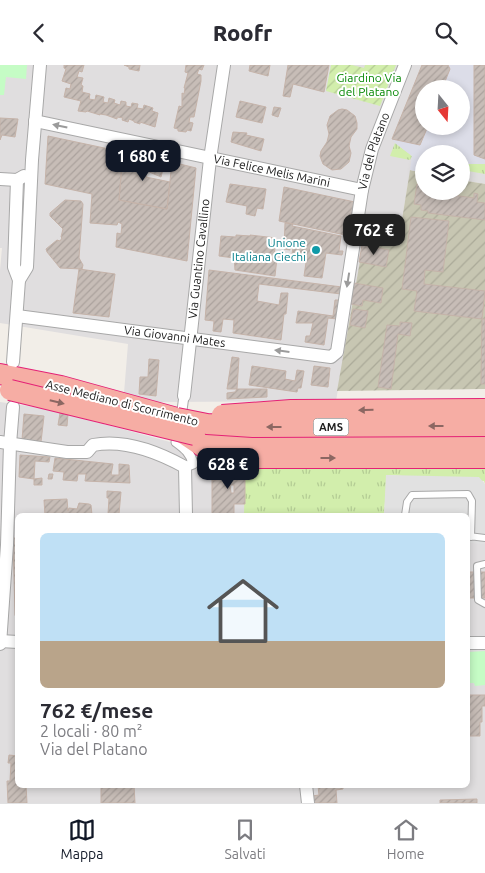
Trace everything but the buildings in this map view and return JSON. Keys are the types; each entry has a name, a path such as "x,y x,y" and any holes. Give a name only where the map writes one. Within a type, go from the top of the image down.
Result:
{"highway":[{"name":"Asse Mediano di Scorrimento","path":"7,368 220,440 256,442 485,441"},
{"name":"Asse Mediano di Scorrimento","path":"0,388 179,426 207,424 253,427 485,426"},
{"path":"179,426 291,411 485,409"},
{"path":"179,426 206,449 240,458 485,458"}],"street":[{"path":"19,280 26,267 40,65"},
{"name":"Via Guantino Cavallino","path":"184,395 210,159 224,65"},
{"name":"Via del Platano","path":"331,357 337,352 362,190 372,149 405,65"},
{"name":"Via Felice Melis Marini","path":"35,121 362,190"},
{"path":"0,179 17,180 25,175 32,160"},
{"path":"7,368 17,316 19,280 14,267 17,180"},
{"name":"Via Giovanni Mates","path":"17,316 331,357"},
{"path":"5,443 67,452 87,452 93,445 102,443 129,445 162,455 186,467 193,464 192,458 186,450 179,426 184,395"},
{"path":"13,407 5,443 13,530 4,545 0,642 15,642"},
{"path":"186,467 186,513"},
{"path":"470,643 485,643"},
{"path":"306,788 308,803"}],"lane":[{"path":"405,513 407,502 412,495 468,493 472,501 470,524"},
{"path":"470,536 485,538"},
{"path":"485,565 477,566 478,600 485,604"}],"shaded area":[{"path":"0,65 485,65 485,184 470,182 470,145 415,145 415,172 410,171 400,232 366,228 336,401 158,402 124,393 128,344 0,323 2,248 0,248"},
{"path":"448,65 474,65 474,155 485,159 485,164 470,164 470,145 420,145 424,135 470,135 470,80 444,80"},
{"path":"392,139 420,145 415,145 415,171 410,170 412,156"},
{"path":"410,170 415,171 415,200 470,200 470,182 485,184 485,389 337,391 366,227 400,232"},
{"path":"0,402 48,409 248,463 246,513 15,513 15,788 470,788 470,540 485,541 485,803 0,803"},
{"path":"386,475 479,477 485,484 485,544 470,543 470,513 384,513"}],"green space":[{"path":"0,65 27,65 26,79 6,77 4,95 0,95"},
{"name":"Giardino Via del Platano","path":"331,65 352,65 364,68 365,65 396,65 380,106 326,91"},
{"path":"395,143 412,156 410,160 390,156"},
{"path":"470,164 485,164 485,174 470,171"},
{"path":"245,465 485,466 485,484 484,481 387,475 384,513 244,513"},
{"path":"485,651 485,685 475,686 474,683 470,683 470,652"}],"place":[{"name":"Unione Italiana Ciechi","path":"316,250"}]}
